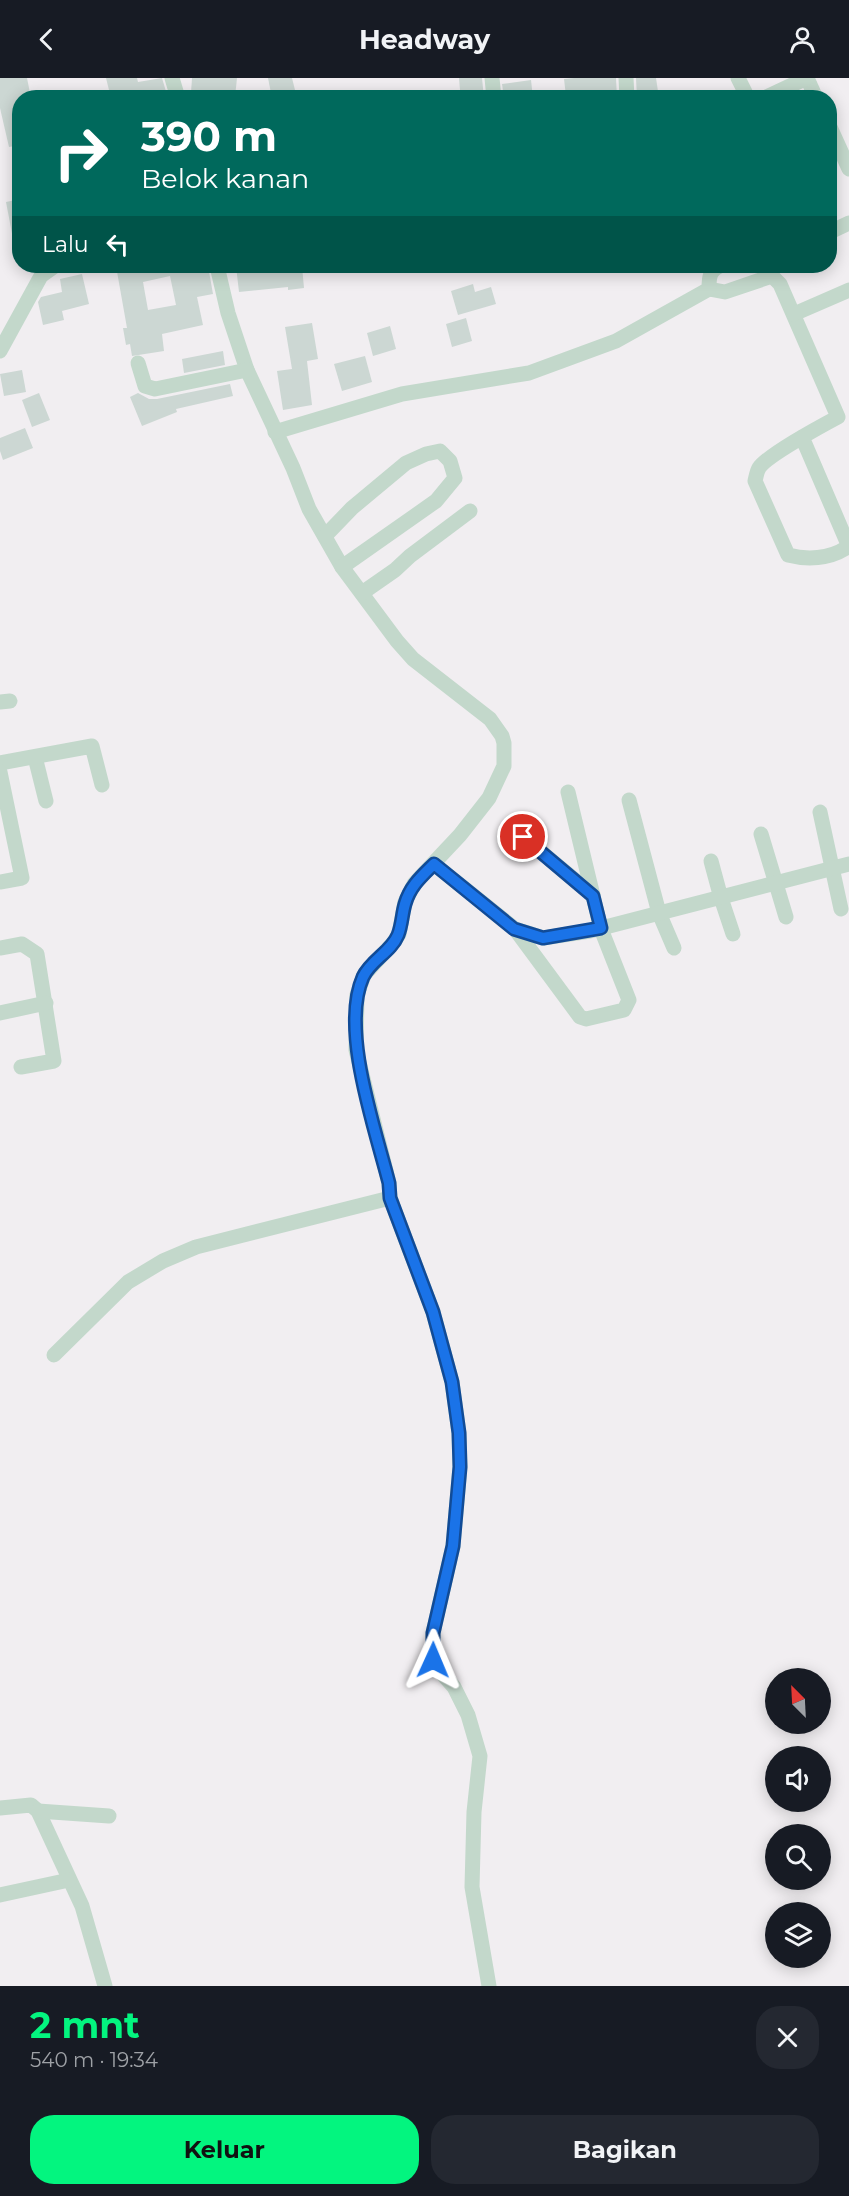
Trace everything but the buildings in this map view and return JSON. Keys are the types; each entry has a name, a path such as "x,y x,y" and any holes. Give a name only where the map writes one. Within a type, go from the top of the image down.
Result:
{"street":[{"path":"781,90 807,78"},
{"path":"837,142 849,169"},
{"path":"0,351 41,276 46,273"},
{"path":"219,273 228,313 247,370 309,509 342,567 413,660 490,719 502,736 505,752 504,766 489,798 434,864 414,884 405,902 399,934 364,975 357,995 356,1050 389,1183 390,1198 433,1312 452,1382 459,1433 460,1467 453,1546 433,1633 432,1648 433,1660 454,1687 468,1714 480,1756 474,1812 472,1887 489,1986"},
{"path":"709,289 711,273"},
{"path":"275,432 402,394 529,373 616,341 709,289 725,292 764,273"},
{"path":"770,273 780,284 843,412 802,437 759,466 755,481 788,555 800,558 831,556 846,548 847,542 802,437"},
{"path":"794,314 849,290"},
{"path":"138,363 145,386 155,389 247,370"},
{"path":"325,536 352,508 406,463 426,454 440,451 450,461 455,478 436,501 342,567"},
{"path":"362,593 470,511"},
{"path":"0,763 92,746 102,785"},
{"path":"35,757 46,801"},
{"path":"0,772 5,822 22,878 0,882"},
{"path":"434,864 514,929 580,1017 586,1019 624,1010 629,1000 601,928 568,792"},
{"path":"629,800 659,914 674,948"},
{"path":"820,812 841,909"},
{"path":"761,834 786,917"},
{"path":"523,837 593,896"},
{"path":"711,861 733,934"},
{"path":"514,929 543,938 601,928 849,864"},
{"path":"0,948 22,944 37,954 46,1003 54,1061 21,1067"},
{"path":"0,1013 46,1003"},
{"path":"54,1354 128,1282 163,1261 196,1247 390,1198"},
{"path":"0,1808 31,1805 38,1811 82,1906 105,1986"},
{"path":"38,1811 109,1816"},
{"path":"1,1891 69,1880"}],"route":[{"path":"433,1660 433,1633 453,1546 460,1467 459,1433 452,1382 433,1312 390,1198 389,1183 356,1050 357,995 364,975 399,934 405,902 414,884 434,864 514,929 543,938 601,928 593,896 523,837"}]}
